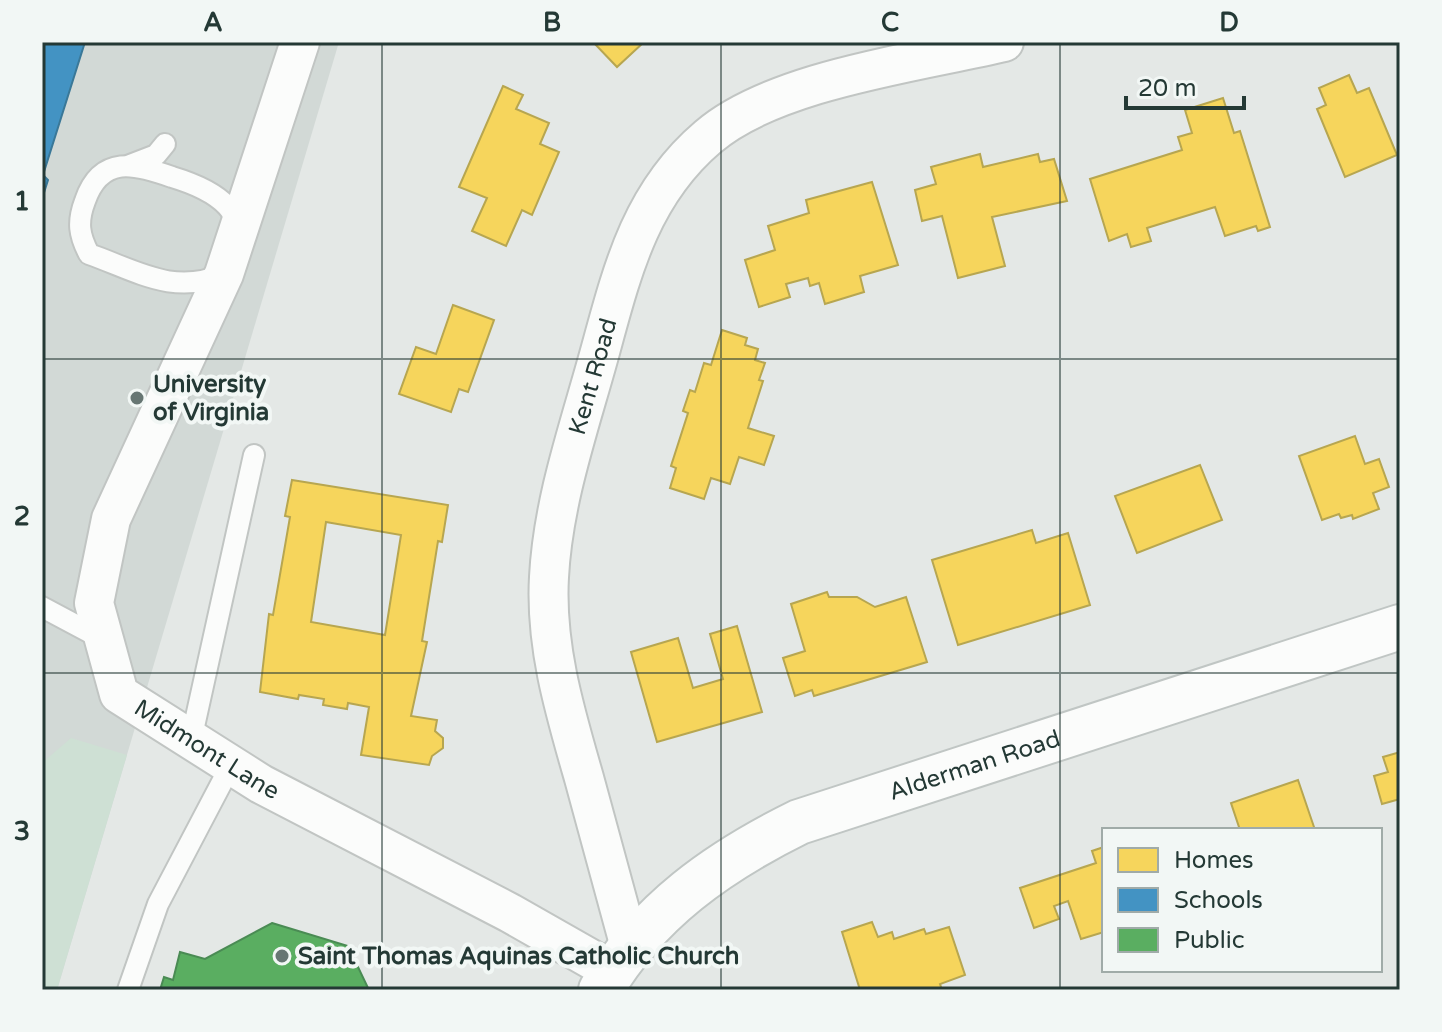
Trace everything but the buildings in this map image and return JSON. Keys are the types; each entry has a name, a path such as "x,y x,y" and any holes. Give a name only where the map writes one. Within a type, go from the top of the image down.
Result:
{"main road":[{"name":"Alderman Road","path":"614,969 692,885 743,849 799,822 1400,627"}],"street":[{"name":"Midmont Lane","path":"300,42 240,228 111,519 94,603 119,694 231,765 614,969"},
{"name":"Kent Road","path":"614,969 559,691 550,628 549,577 556,514 623,265 641,220 667,178 709,136 751,109 796,90 1004,42"}],"lane":[{"path":"183,180 165,144 156,155 137,164 113,168 91,183 78,233 89,254 178,285 211,292"},
{"path":"137,164 211,193 229,207 240,228"},
{"path":"211,193 233,190 256,177"},
{"path":"178,285 194,297 211,292"},
{"path":"191,740 254,455"},
{"path":"42,607 104,640"},
{"path":"128,990 158,904 231,765"}],"shaded area":[{"name":"University of Virginia","path":"42,42 339,42 57,990 42,990"}],"green space":[{"path":"71,738 127,755 57,990 42,990 42,763"}],"place":[{"name":"University of Virginia","path":"137,398"},
{"name":"Saint Thomas Aquinas Catholic Church","path":"282,956"}]}
